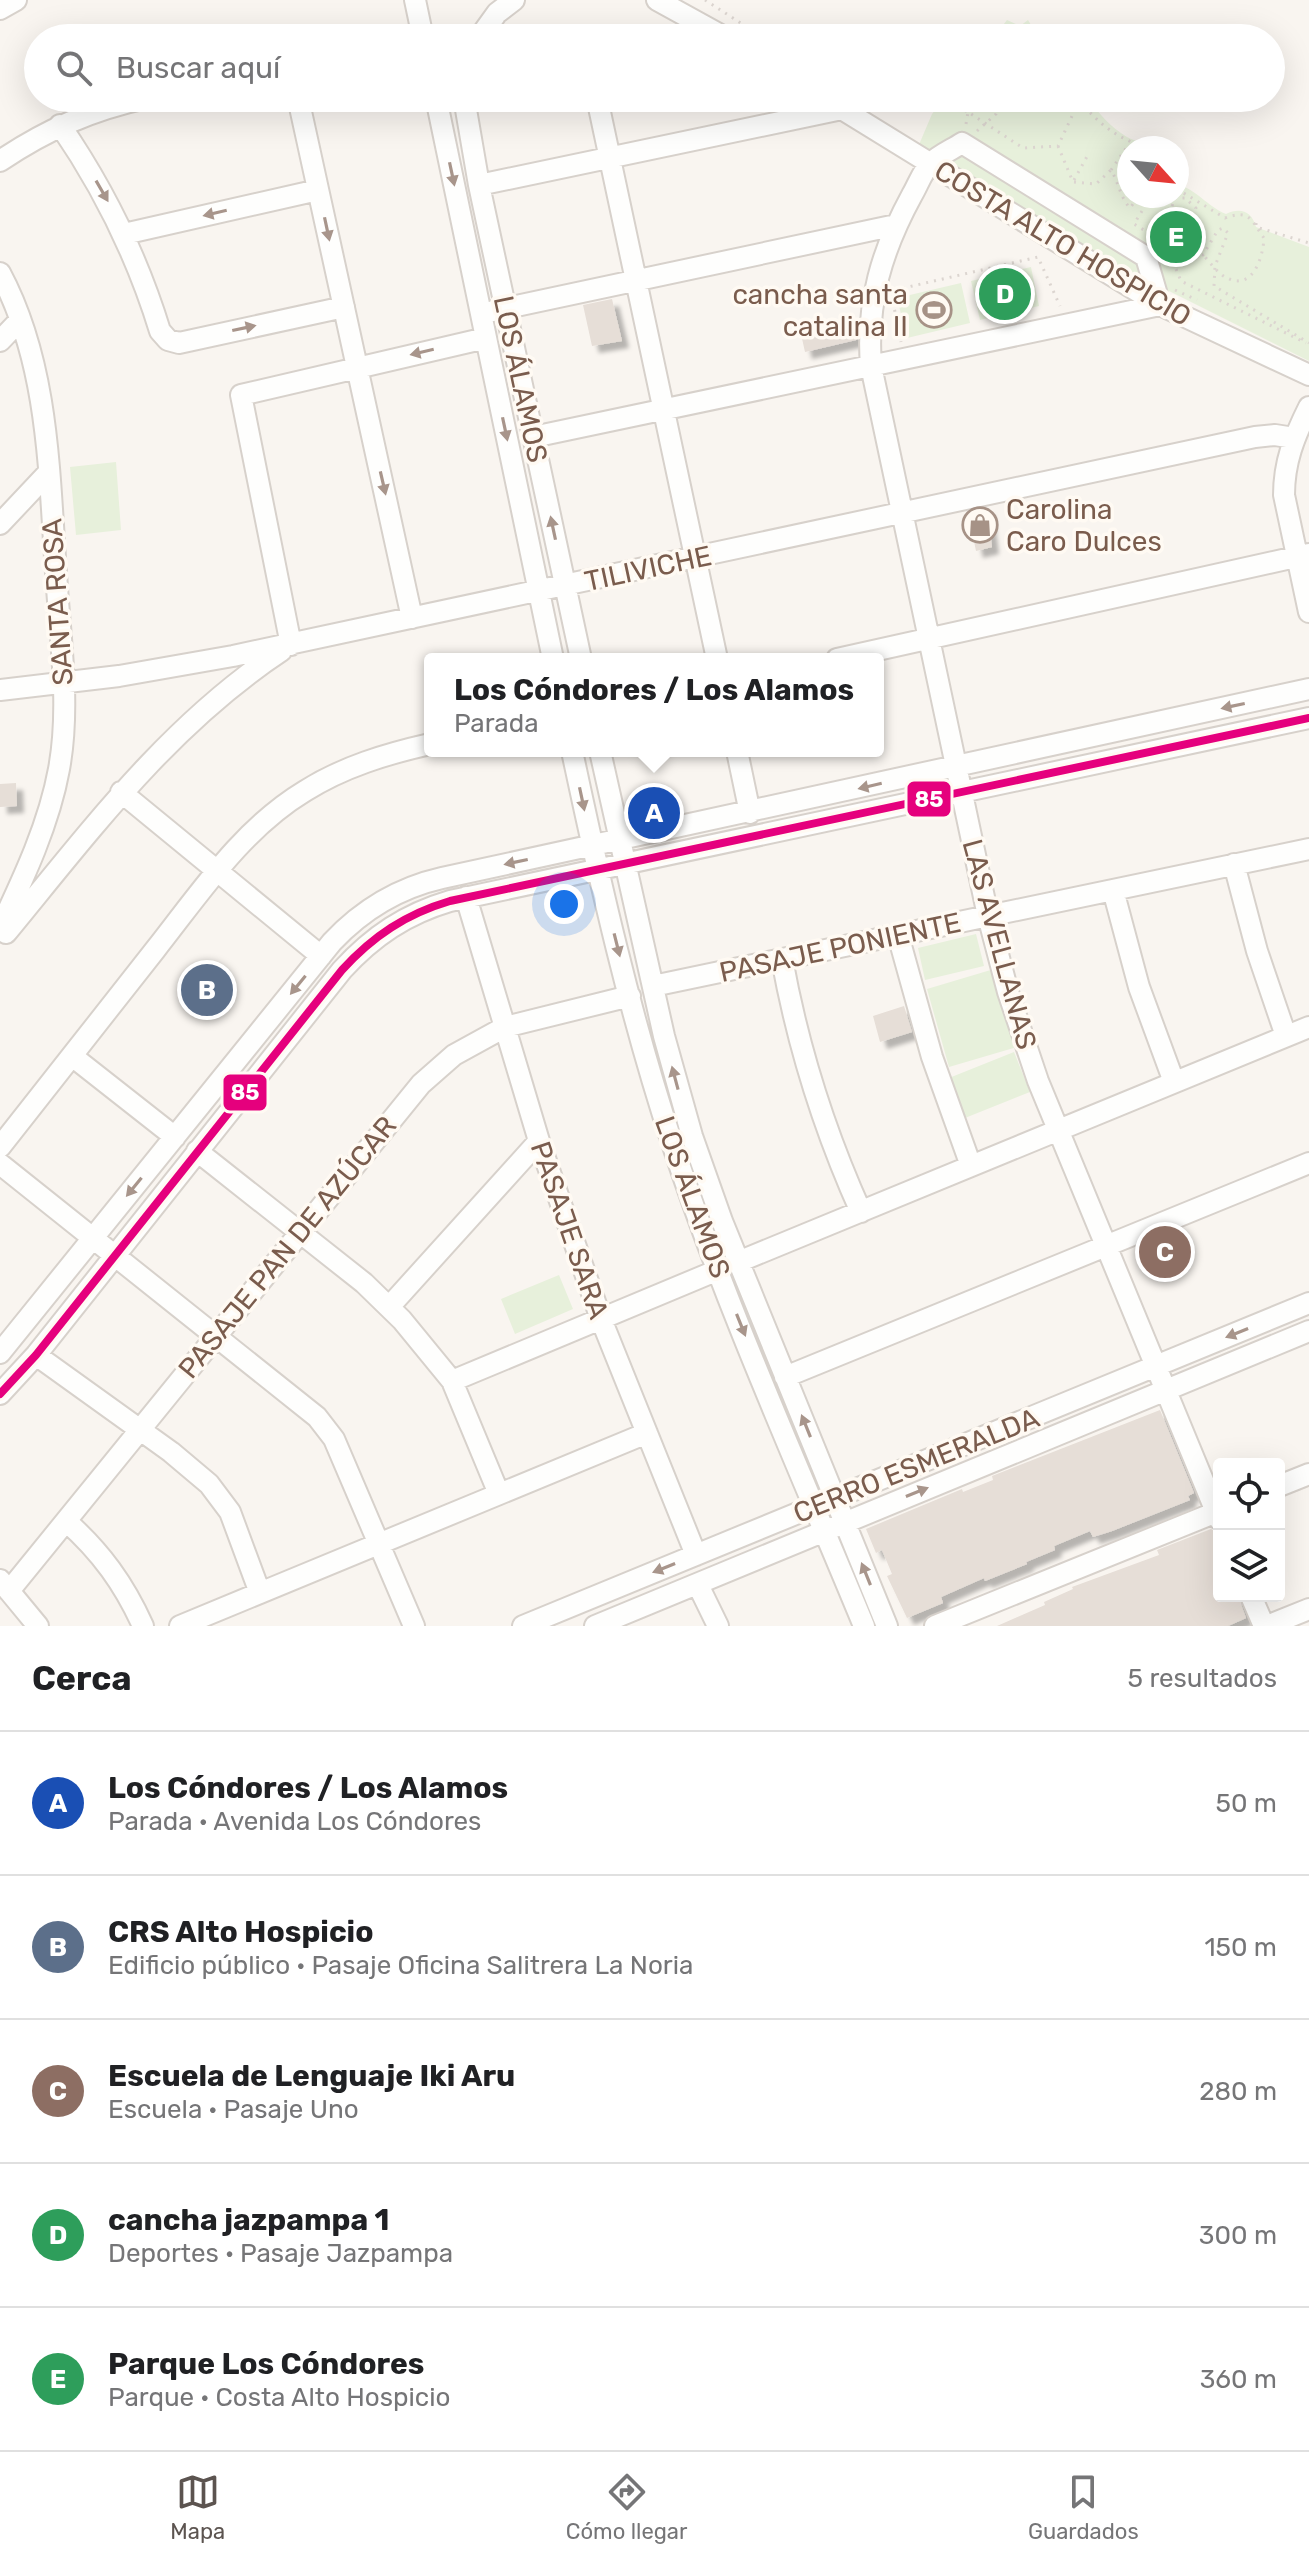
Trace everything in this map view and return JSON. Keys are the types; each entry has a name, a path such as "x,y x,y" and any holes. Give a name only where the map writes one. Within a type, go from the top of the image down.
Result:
{"street":[{"path":"0,9 16,0"},
{"path":"415,0 420,24"},
{"path":"657,0 701,24"},
{"path":"491,24 510,1"},
{"path":"0,161 60,125 91,112"},
{"path":"301,112 412,618"},
{"name":"LOS ÁLAMOS","path":"439,112 552,653"},
{"name":"LOS ÁLAMOS","path":"466,112 479,185 580,653"},
{"path":"600,112 716,653"},
{"path":"479,185 828,112"},
{"name":"COSTA ALTO HOSPICIO","path":"847,112 1160,305 1309,375"},
{"path":"60,125 96,181 124,234 163,336 173,342 344,307"},
{"path":"533,437 1160,305 1146,257 962,143 930,163"},
{"name":"LAS AVELLANAS","path":"930,163 896,225 878,273 869,332 871,366 902,513 988,916 1020,1030 1058,1130 1213,1502"},
{"path":"124,234 318,190"},
{"path":"481,314 896,225"},
{"name":"SANTA ROSA","path":"0,273 20,320 40,393 63,684 63,739 55,790 29,864 0,928"},
{"path":"0,341 20,320"},
{"path":"0,940 147,763 203,709 291,645 241,395 486,338"},
{"path":"1309,407 1286,464 1284,495 1303,556 1309,612"},
{"name":"TILIVICHE","path":"0,690 174,667 291,645 1255,437 1275,435 1294,438"},
{"path":"0,524 48,473"},
{"path":"863,653 1303,556"},
{"path":"0,1353 321,956 358,916 406,888 1309,689"},
{"path":"0,1394 36,1355 355,956 398,922 432,906 466,897 1309,718"},
{"path":"0,1147 217,871 262,823 304,791 357,765 424,746"},
{"name":"LOS ÁLAMOS","path":"573,757 630,996 672,1143 718,1270 864,1626"},
{"name":"LOS ÁLAMOS","path":"601,757 653,986 692,1136 738,1262 887,1626"},
{"path":"738,757 750,813"},
{"path":"121,792 321,956"},
{"name":"PASAJE PONIENTE","path":"653,986 1309,849"},
{"path":"1234,864 1257,951 1286,1036"},
{"path":"1113,890 1139,987 1174,1082"},
{"name":"PASAJE SARA","path":"466,897 539,1141 601,1319 696,1555"},
{"path":"898,935 932,1057 971,1166"},
{"path":"782,959 790,1004 814,1094 861,1212"},
{"name":"PASAJE PAN DE AZÚCAR","path":"5,1586 66,1521 421,1084 470,1044 505,1027 630,996"},
{"path":"738,1262 1309,1027"},
{"path":"72,1056 175,1137"},
{"path":"389,1307 539,1141"},
{"path":"197,1151 364,1283 389,1307 452,1381 499,1494"},
{"path":"785,1377 1309,1163"},
{"path":"0,1164 306,1407 327,1428 340,1451 414,1626"},
{"path":"452,1381 718,1270"},
{"name":"CERRO ESMERALDA","path":"523,1626 1309,1303"},
{"name":"CERRO ESMERALDA","path":"595,1626 1309,1331"},
{"path":"36,1355 196,1472 220,1496 230,1512 260,1593"},
{"path":"180,1626 647,1433"},
{"path":"1285,1484 1309,1474"},
{"path":"935,1626 1213,1516"},
{"path":"66,1521 106,1560 125,1588 143,1626"},
{"path":"750,1533 762,1558"},
{"path":"719,1545 731,1572"},
{"path":"698,1585 718,1626"},
{"path":"5,1586 38,1626"},
{"path":"1254,1602 1265,1626 1309,1609"}],"path":[{"path":"705,0 742,24"},
{"path":"962,143 968,112 1023,148 1058,146"},
{"path":"962,143 997,112"},
{"path":"1072,112 1058,146 1073,182"},
{"path":"1089,112 1100,125 1117,136"},
{"path":"1061,205 1089,153"},
{"path":"1073,182 1096,184 1117,161"},
{"path":"1111,170 1117,180"},
{"path":"1162,227 1181,236 1186,249 1203,255 1226,278 1240,280 1252,275 1260,264 1264,248 1264,238 1256,225 1240,213 1225,218 1189,196"},
{"path":"1181,236 1196,208 1185,198 1175,198 1167,219 1161,216 1165,243 1181,281 1309,344"},
{"path":"1142,211 1134,224 1165,243"},
{"path":"1256,225 1309,243"},
{"path":"1203,255 1218,230 1223,228 1228,233 1215,266 1214,286 1309,344"},
{"path":"904,359 891,291 1038,257 1068,324"}],"green space":[{"path":"934,112 1098,112 1126,136 1117,136 1117,208 1189,208 1189,190 1226,214 1245,212 1252,217 1256,227 1309,247 1309,361 1123,268 918,147"},
{"path":"1031,267 1039,306 980,320 971,281"},
{"name":"cancha santa catalina II","path":"961,283 970,323 907,338 897,298"},
{"path":"116,462 121,530 76,535 70,467"},
{"path":"976,934 984,966 925,980 918,948"},
{"path":"994,969 1017,1047 949,1067 927,989"},
{"path":"1014,1052 1030,1092 965,1118 949,1078"},
{"path":"559,1275 573,1309 515,1334 501,1299"}],"building":[{"path":"612,299 622,341 592,346 583,305"},
{"path":"858,324 856,340 805,352 801,334"},
{"name":"Carolina Caro Dulces","path":"987,508 992,547 976,551 968,512"},
{"path":"16,783 17,806 0,807 0,784"},
{"path":"904,1006 912,1032 880,1042 873,1016"},
{"path":"1160,1410 1194,1493 1188,1496 1190,1500 1112,1531 1093,1537 1090,1531 1054,1546 1055,1550 1027,1564 941,1597 943,1603 907,1618 887,1576 892,1574 882,1550 876,1553 866,1529"},
{"path":"1213,1530 1213,1602 1240,1602 1246,1618 1228,1626 997,1626 1045,1605 1044,1602 1072,1587 1159,1555 1157,1550"}],"transit line":[{"name":"85","path":"0,1394 36,1355 342,970 378,937 405,920 450,901 1309,718"}],"place":[{"name":"Parque Los Cóndores","path":"1176,237"},
{"name":"cancha jazpampa 1","path":"1005,294"},
{"name":"cancha santa catalina II","path":"934,310"},
{"name":"Carolina Caro Dulces","path":"980,525"},
{"name":"Los Cóndores / Los Alamos","path":"654,813"},
{"name":"CRS Alto Hospicio","path":"207,990"},
{"name":"Escuela de Lenguaje Iki Aru","path":"1165,1252"}]}
